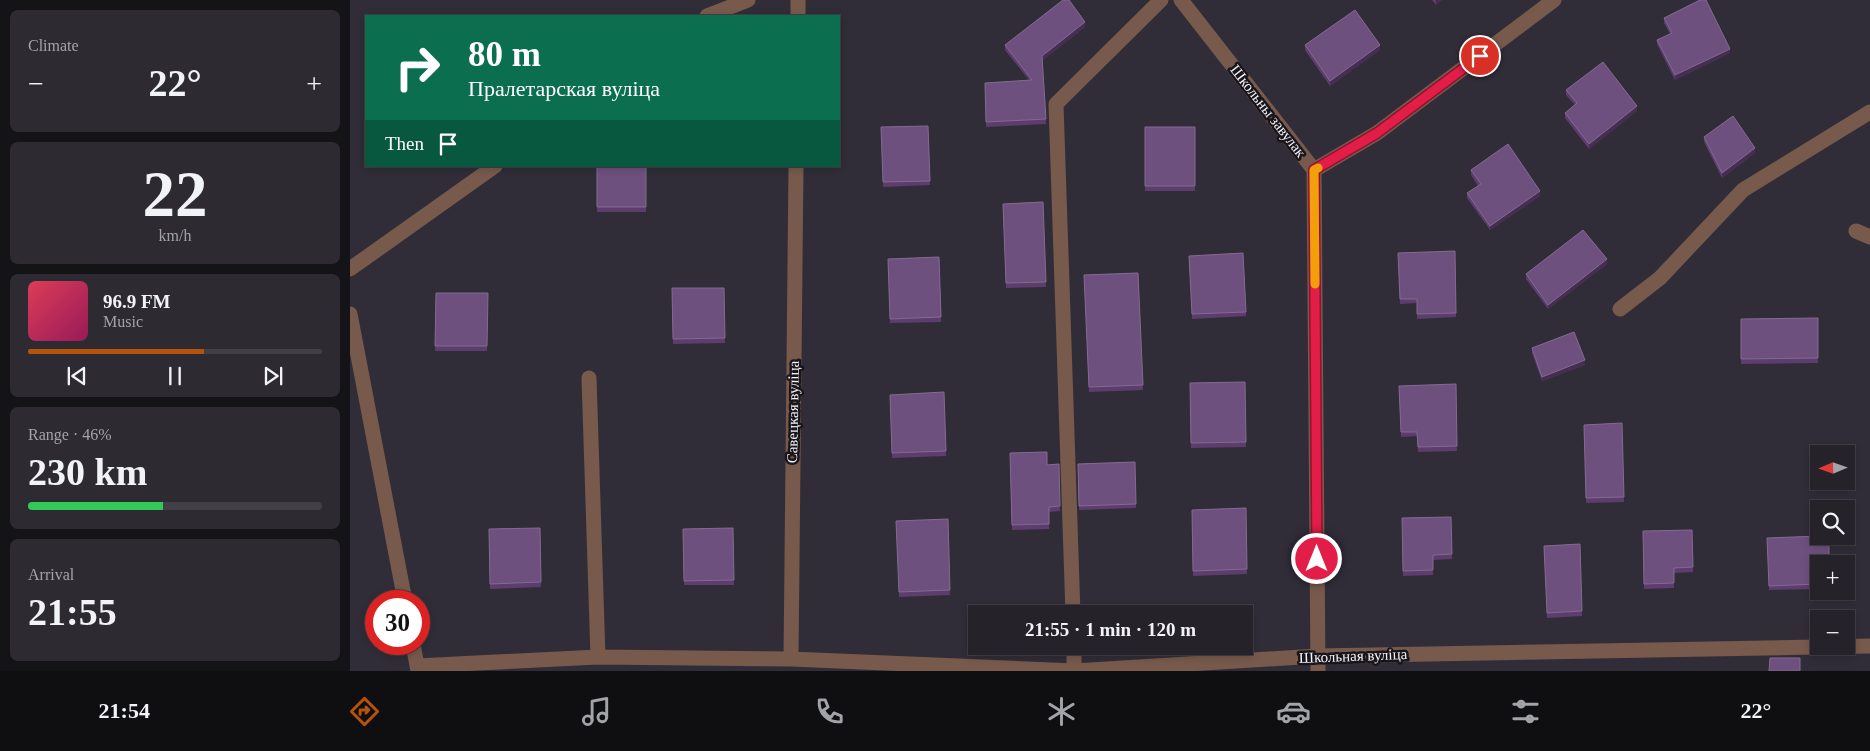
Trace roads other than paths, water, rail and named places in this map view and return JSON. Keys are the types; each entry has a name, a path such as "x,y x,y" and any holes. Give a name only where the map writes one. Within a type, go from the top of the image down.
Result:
{"street":[{"path":"710,15 748,0"},
{"path":"798,0 798,15"},
{"path":"1073,605 1056,104 1161,0"},
{"name":"Школьны завулак","path":"1181,0 1314,170 1318,664"},
{"path":"1314,170 1377,133 1554,0"},
{"path":"1620,309 1660,278 1743,190 1870,112"},
{"path":"350,269 494,167"},
{"name":"Савецкая вуліца","path":"791,659 796,167"},
{"path":"350,314 403,590"},
{"path":"589,378 598,657"},
{"name":"Школьная вуліца","path":"418,668 598,657 791,659 1074,671 1870,646"},
{"path":"415,655 418,668"},
{"path":"1074,655 1074,671"}]}
